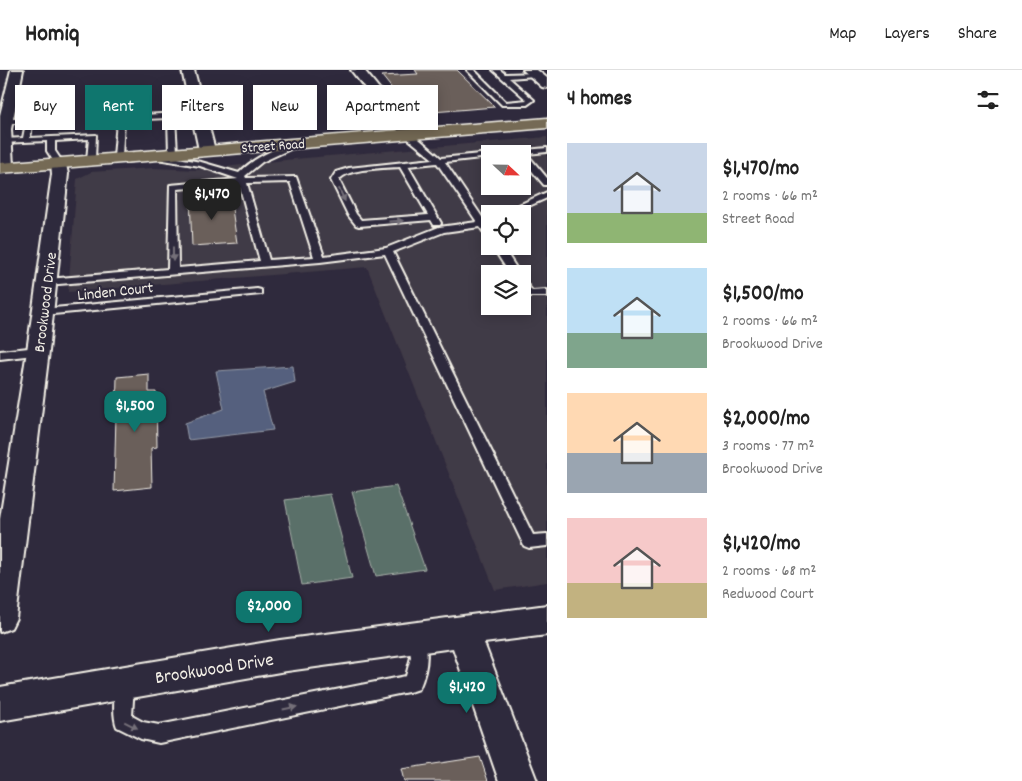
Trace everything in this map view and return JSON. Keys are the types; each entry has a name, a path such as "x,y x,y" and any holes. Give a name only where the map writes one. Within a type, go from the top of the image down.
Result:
{"main road":[{"name":"Street Road","path":"2,168 118,157 547,124"}],"street":[{"path":"2,168 3,121 17,70"},
{"path":"188,70 191,85"},
{"path":"357,70 409,135"},
{"path":"532,72 547,84"},
{"path":"202,130 207,150"},
{"name":"Brookwood Drive","path":"0,618 47,282 60,174 59,163"},
{"name":"Brookwood Drive","path":"0,704 280,656 547,620"},
{"path":"463,630 518,781"}],"lane":[{"path":"470,70 504,104 527,103 531,100 496,70"},
{"path":"504,76 532,72"},
{"path":"10,94 15,94"},
{"path":"3,121 30,121 26,140"},
{"path":"118,157 120,130"},
{"path":"172,130 174,153"},
{"path":"409,135 440,161 481,215"},
{"path":"4,141 93,137 90,160"},
{"path":"51,139 51,151 59,163"},
{"path":"265,262 242,178 249,166 258,160 296,143"},
{"path":"531,151 547,150"},
{"path":"149,155 201,164 242,178"},
{"path":"433,217 359,223 352,216 335,180 339,174 349,170 481,156"},
{"path":"531,164 547,183"},
{"path":"403,165 442,229"},
{"path":"173,271 173,187 242,178 293,179 320,259"},
{"path":"524,205 547,195"},
{"path":"47,282 265,262 320,259 388,251 442,229 481,223"},
{"path":"388,251 530,542 547,540"},
{"name":"Linden Court","path":"43,312 257,292"},
{"path":"531,294 547,293"},
{"path":"0,354 38,351"},
{"path":"126,682 122,721 141,730 159,734 413,682 418,656 416,637"}],"shaded area":[{"path":"547,137 547,582 495,590 367,267 68,292 77,179 91,172 154,168 197,170 294,159"}],"green space":[{"path":"396,486 425,569 376,576 352,492"},
{"path":"330,494 352,578 302,585 285,500"}],"water":[{"path":"293,366 295,382 263,392 273,430 188,440 185,423 224,409 216,371"}],"building":[{"path":"415,70 457,70 495,107 438,112 438,85 389,85 382,76 418,74"},
{"path":"230,195 237,243 192,246 190,197"},
{"path":"149,374 149,392 156,392 157,447 151,448 152,487 114,491 117,377"},
{"path":"480,757 488,781 404,781 401,769"}]}
